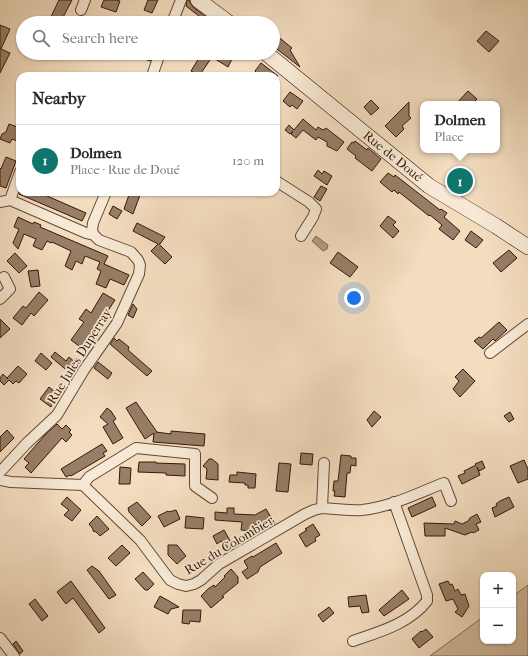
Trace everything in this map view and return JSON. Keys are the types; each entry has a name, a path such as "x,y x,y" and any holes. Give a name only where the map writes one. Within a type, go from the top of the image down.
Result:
{"street":[{"path":"81,10 86,0"},
{"path":"175,16 181,0"},
{"path":"198,0 220,16"},
{"path":"153,72 158,60"},
{"name":"Rue de Doué","path":"275,60 429,186 528,247"},
{"path":"5,201 16,180"},
{"path":"280,184 309,202 316,209 313,217 301,236"},
{"path":"94,234 92,227 104,196"},
{"name":"Rue Jules Duperray","path":"0,472 27,443 57,415 78,380 118,322 139,274 140,265 131,252 99,240 94,234 86,233 5,201"},
{"path":"0,299 10,289 4,277"},
{"path":"490,353 528,324"},
{"path":"0,480 11,482 84,485 89,477 136,448 195,454 195,486 212,498"},
{"path":"324,463 322,508 363,510 394,502 444,483 451,501"},
{"name":"Rue du Colombier","path":"84,485 140,540 170,580 186,586 201,580 219,564 305,514 322,508"},
{"path":"352,641 397,625 424,606 427,601 427,595 394,502"},
{"path":"0,638 9,654"}],"shaded area":[{"path":"316,236 328,245 327,249 323,251 312,241"},
{"path":"528,585 528,656 430,656 480,619 480,644 516,644 516,594"}],"building":[{"path":"59,0 72,0 64,16 51,16"},
{"path":"104,0 120,1 116,12 101,7"},
{"path":"148,0 158,0 152,13 144,10"},
{"path":"187,0 189,0 193,7 205,16 199,16 186,6"},
{"path":"0,25 10,29 1,49 10,53 0,73"},
{"path":"486,31 499,41 489,52 477,41"},
{"path":"280,38 292,48 290,50 300,67 280,51"},
{"path":"198,60 210,60 202,72 191,71"},
{"path":"217,60 232,60 228,67"},
{"path":"261,63 273,72 256,72 255,71"},
{"path":"468,91 477,99 475,101 459,101"},
{"path":"290,92 303,101 297,109 292,105 290,107 283,101"},
{"path":"371,100 379,108 371,115 364,107"},
{"path":"409,102 409,116 411,118 402,126 404,129 396,137 385,126"},
{"path":"303,119 316,130 318,127 323,130 326,128 344,142 337,151 327,146 327,142 318,137 316,140 303,130 296,138 291,134 293,131 290,134 285,130 289,125 294,130"},
{"path":"9,124 16,127 16,141 12,139 10,143 0,139 2,134 6,132"},
{"path":"355,141 367,150 368,148 381,159 372,171 355,158 356,156 347,149 352,142 354,143"},
{"path":"6,157 16,161 6,188 0,186 0,168 1,169"},
{"path":"318,170 322,174 324,171 332,176 327,185 314,176"},
{"path":"388,173 394,177 395,175 440,210 441,209 447,213 444,217 460,231 453,240 439,229 442,225 430,215 429,216 399,192 398,194 394,190 392,192 380,182"},
{"path":"321,186 327,189 320,201 314,197"},
{"path":"24,196 47,196 86,213 82,221"},
{"path":"129,196 140,196 133,214 124,209"},
{"path":"113,206 122,211 117,219 109,214"},
{"path":"388,216 396,222 393,225 399,231 393,238 380,226"},
{"path":"18,217 33,224 34,222 41,225 40,227 108,256 104,264 129,275 124,285 110,279 106,288 96,284 101,271 97,269 100,262 85,256 82,264 76,261 72,270 65,266 71,251 52,242 47,241 42,250 33,246 36,239 24,234 18,249 13,243 19,229 14,227"},
{"path":"137,223 165,237 159,244 172,257 165,264 151,251 158,244 133,231"},
{"path":"471,231 483,240 476,248 465,240"},
{"path":"509,250 517,258 501,272 493,263"},
{"path":"338,252 358,267 350,277 330,263"},
{"path":"15,253 27,266 19,273 7,261"},
{"path":"38,270 40,286 31,287 28,271"},
{"path":"39,292 48,300 34,316 31,313 22,325 13,318 23,306 26,308"},
{"path":"103,293 115,300 83,349 71,340 84,322 79,319 86,309 91,313"},
{"path":"133,304 137,309 133,318 128,315"},
{"path":"0,319 10,329 0,338"},
{"path":"499,322 507,330 495,341 493,339 483,349 474,341 479,337 481,338"},
{"path":"114,338 117,341 119,339 129,347 128,350 152,371 147,376 110,344"},
{"path":"55,352 66,361 69,357 77,364 70,373 51,357"},
{"path":"41,353 52,363 46,370 35,361"},
{"path":"98,362 112,373 108,379 94,368"},
{"path":"18,366 27,374 19,383 16,381 13,384 9,380 4,385 0,381 3,374 7,378"},
{"path":"463,369 475,381 460,397 453,389 459,381 455,377"},
{"path":"49,387 59,395 51,407 40,399"},
{"path":"136,402 156,432 171,434 171,431 205,434 204,446 153,442 154,433 145,439 126,408"},
{"path":"107,408 116,419 113,421 123,438 113,444 103,427 108,424 100,417"},
{"path":"374,411 381,417 372,427 367,420"},
{"path":"510,412 514,419 509,422 504,416"},
{"path":"57,424 62,429 66,425 71,430 69,432 72,435 66,442 62,438 31,473 25,467 29,463 24,459"},
{"path":"7,430 14,438 0,452 0,437"},
{"path":"102,444 107,451 103,453 105,456 71,476 66,477 61,469"},
{"path":"301,453 313,454 312,465 300,464"},
{"path":"341,455 356,458 356,466 351,465 350,473 347,473 345,497 334,496 335,491 333,491 334,481 338,481"},
{"path":"209,459 212,459 218,464 218,480 206,479 207,469 203,466"},
{"path":"524,460 528,469 528,479 518,483 510,466"},
{"path":"482,461 485,468 479,471 477,467 480,475 462,484 458,476"},
{"path":"139,462 185,464 185,476 166,475 166,473 138,472"},
{"path":"279,463 291,464 288,492 276,491"},
{"path":"120,467 131,468 130,484 119,484"},
{"path":"237,472 256,474 255,488 248,488 248,485 245,485 245,483 229,482 230,475 237,475"},
{"path":"67,497 81,510 72,521 64,515 69,510 61,504"},
{"path":"432,497 436,506 412,517 408,508"},
{"path":"509,497 514,507 495,517 492,508 497,506 496,504 500,501"},
{"path":"137,502 151,517 142,526 129,512 128,508"},
{"path":"227,508 234,508 234,514 255,515 266,509 275,524 267,529 265,524 257,524 250,528 250,531 241,530 242,522 215,520 215,512 227,513"},
{"path":"176,510 180,519 164,527 158,516 168,511"},
{"path":"477,514 481,522 476,524 479,530 473,533 472,532 465,535 445,528 445,536 425,536 424,523 454,524 455,521 462,524"},
{"path":"97,516 109,529 100,536 93,531 89,524"},
{"path":"186,516 204,518 203,529 185,528"},
{"path":"313,524 320,535 315,538 316,541 306,547 299,535"},
{"path":"224,530 233,546 226,550 221,541 217,544 213,536"},
{"path":"276,543 282,553 260,567 258,572 247,579 242,572 248,568 244,561"},
{"path":"122,545 130,553 116,566 108,558"},
{"path":"168,545 177,545 186,556 177,564 168,555"},
{"path":"92,566 99,571 116,595 109,599 87,570"},
{"path":"231,569 238,577 238,583 222,596 224,597 211,608 201,596 214,585 215,587"},
{"path":"143,572 154,584 148,590 145,590 135,579"},
{"path":"71,581 105,628 99,633 73,598 66,604 57,592"},
{"path":"448,581 450,585 452,584 455,591 458,589 461,595 465,594 469,606 462,617 455,612 458,609 453,599 446,601 439,584"},
{"path":"402,590 409,599 384,616 379,610"},
{"path":"366,595 369,612 362,613 360,606 349,607 348,597"},
{"path":"160,596 179,607 171,609 168,614 154,607"},
{"path":"35,599 48,616 42,621 29,604"},
{"path":"329,607 334,613 323,622 318,615"},
{"path":"183,610 201,610 200,622 190,621 189,624 182,623"},
{"path":"426,629 433,637 419,648 412,639 421,631 422,632"},
{"path":"16,641 23,651 20,654 13,644"}],"place":[{"name":"Dolmen","path":"460,181"}]}
